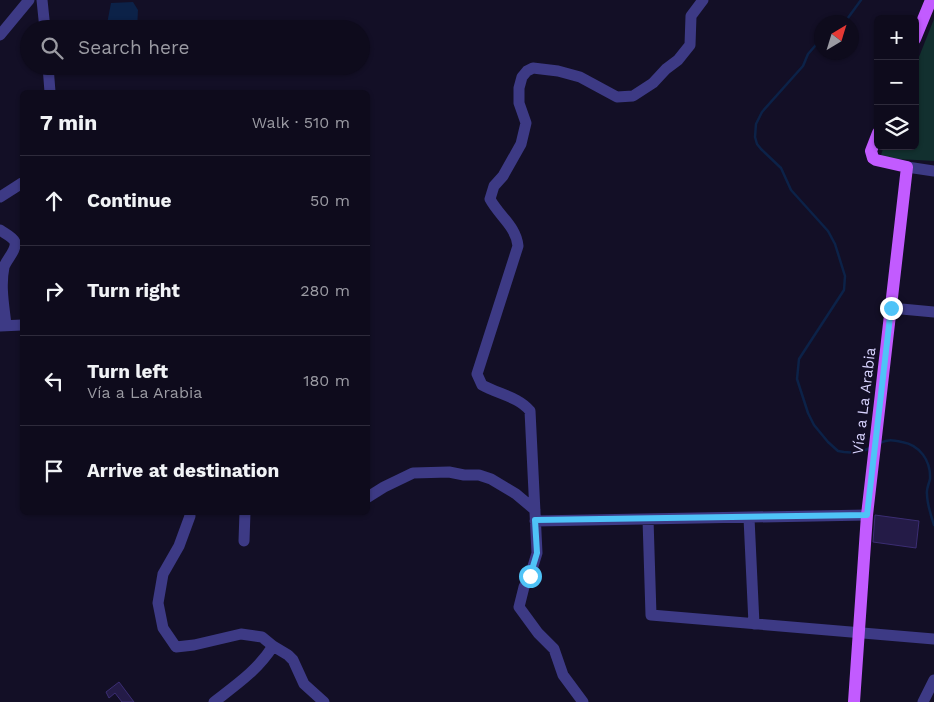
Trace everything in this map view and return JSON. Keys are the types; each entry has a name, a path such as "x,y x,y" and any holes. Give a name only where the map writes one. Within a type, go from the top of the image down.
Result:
{"main road":[{"path":"919,29 931,0"},
{"path":"874,143 871,151 873,158 907,167"},
{"name":"Vía a La Arabia","path":"854,702 867,515 907,167"}],"street":[{"path":"0,35 29,0"},
{"path":"42,0 44,20"},
{"path":"583,702 563,675 554,649 538,633 520,607 524,587 530,576 537,553 530,412 525,405 518,401 482,385 477,374 518,246 517,238 510,223 501,215 490,199 494,186 504,176 521,144 526,123 518,103 519,88 522,77 527,71 533,68 558,71 580,77 617,97 633,96 653,83 666,69 678,60 690,45 691,16 703,0"},
{"path":"49,75 50,90"},
{"path":"907,167 934,171"},
{"path":"0,198 20,184"},
{"path":"0,230 13,239 15,246 5,264 1,277 3,325 20,325"},
{"path":"891,308 934,312"},
{"path":"370,496 413,473 449,472 479,475 491,479 516,494 535,515 648,519 867,515"},
{"path":"190,515 179,546 163,574 158,603 163,628 176,647 194,645 241,634 262,637 293,660 304,684 324,702"},
{"path":"244,515 244,541"},
{"path":"749,518 754,624"},
{"path":"648,519 651,615 934,640"},
{"path":"214,702 258,667 273,646"},
{"path":"923,702 934,680"}],"green space":[{"path":"934,19 934,161 880,158 883,150 919,150 919,57"}],"water":[{"path":"133,2 138,10 137,20 108,20 111,3"}],"building":[{"path":"875,515 919,521 916,548 873,542"},
{"path":"119,682 134,702 122,702 115,693 109,698 106,692"}],"waterway":[{"path":"850,15 861,0"},
{"path":"814,47 808,54 803,66 762,112 756,124 755,137 761,149 781,168 791,190 828,231 835,244 845,276 844,290 799,359 797,379 808,413 814,425 838,451 858,453 870,448"},
{"path":"880,443 891,440 899,441 914,447 923,455 930,472 927,498 934,525"}],"route":[{"path":"530,576 537,553 535,520 867,515 891,308"}]}
